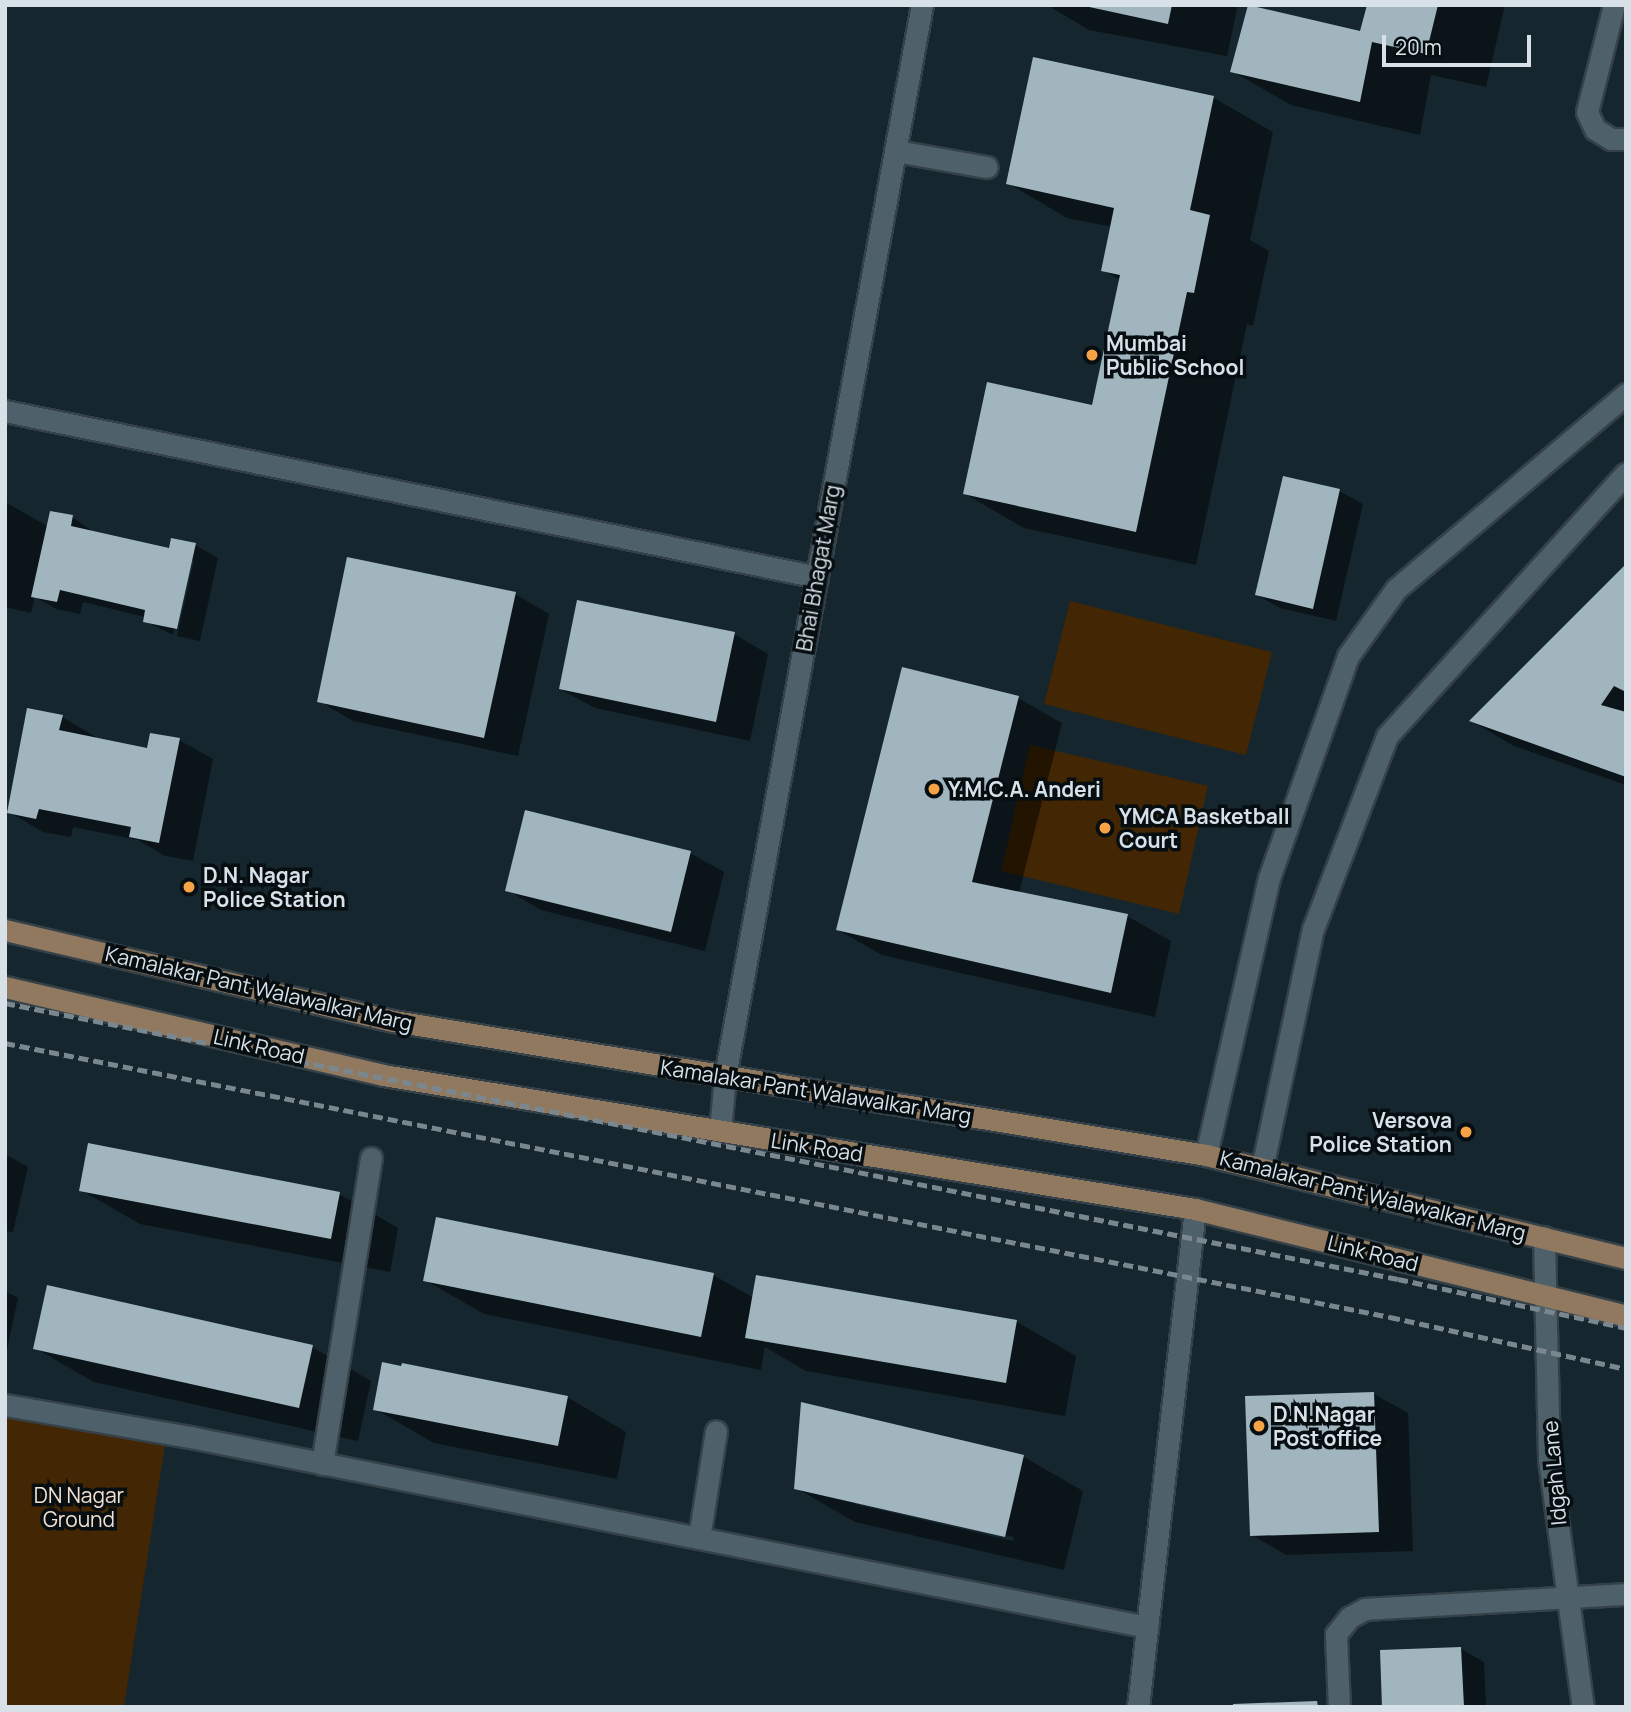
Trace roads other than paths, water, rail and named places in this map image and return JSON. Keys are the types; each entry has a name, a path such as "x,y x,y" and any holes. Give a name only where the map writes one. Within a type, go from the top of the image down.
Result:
{"main road":[{"name":"Kamalakar Pant Walawalkar Marg","path":"5,930 394,1021 1206,1155 1626,1258"},
{"name":"Link Road","path":"5,987 383,1076 1195,1209 1626,1316"}],"street":[{"name":"Bhai Bhagat Marg","path":"720,1131 725,1076 922,5"},
{"path":"1614,5 1587,112 1595,129 1611,139 1626,139"},
{"path":"896,151 987,167"},
{"path":"1206,1155 1269,878 1348,656 1396,589 1626,394"},
{"path":"5,411 817,577"},
{"path":"1262,1168 1314,929 1387,736 1626,473"},
{"path":"322,1464 371,1158"},
{"path":"1138,1707 1195,1209"},
{"name":"Idgah Lane","path":"1544,1237 1549,1460 1583,1707"},
{"path":"5,1405 322,1464 1147,1627"},
{"path":"699,1538 716,1431"},
{"path":"1339,1707 1336,1634 1350,1617 1365,1609 1626,1594"}],"railway":[{"path":"5,1003 1398,1279 1626,1328"},
{"path":"5,1043 1390,1317 1626,1369"}],"place":[{"name":"Mumbai Public School","path":"1092,355"},
{"name":"Y.M.C.A. Anderi","path":"934,789"},
{"name":"YMCA Basketball Court","path":"1105,828"},
{"name":"D.N. Nagar Police Station","path":"189,887"},
{"name":"Versova Police Station","path":"1466,1132"},
{"name":"D.N.Nagar Post office","path":"1259,1426"}],"park label":[{"name":"DN Nagar Ground","path":"79,1507"}]}
